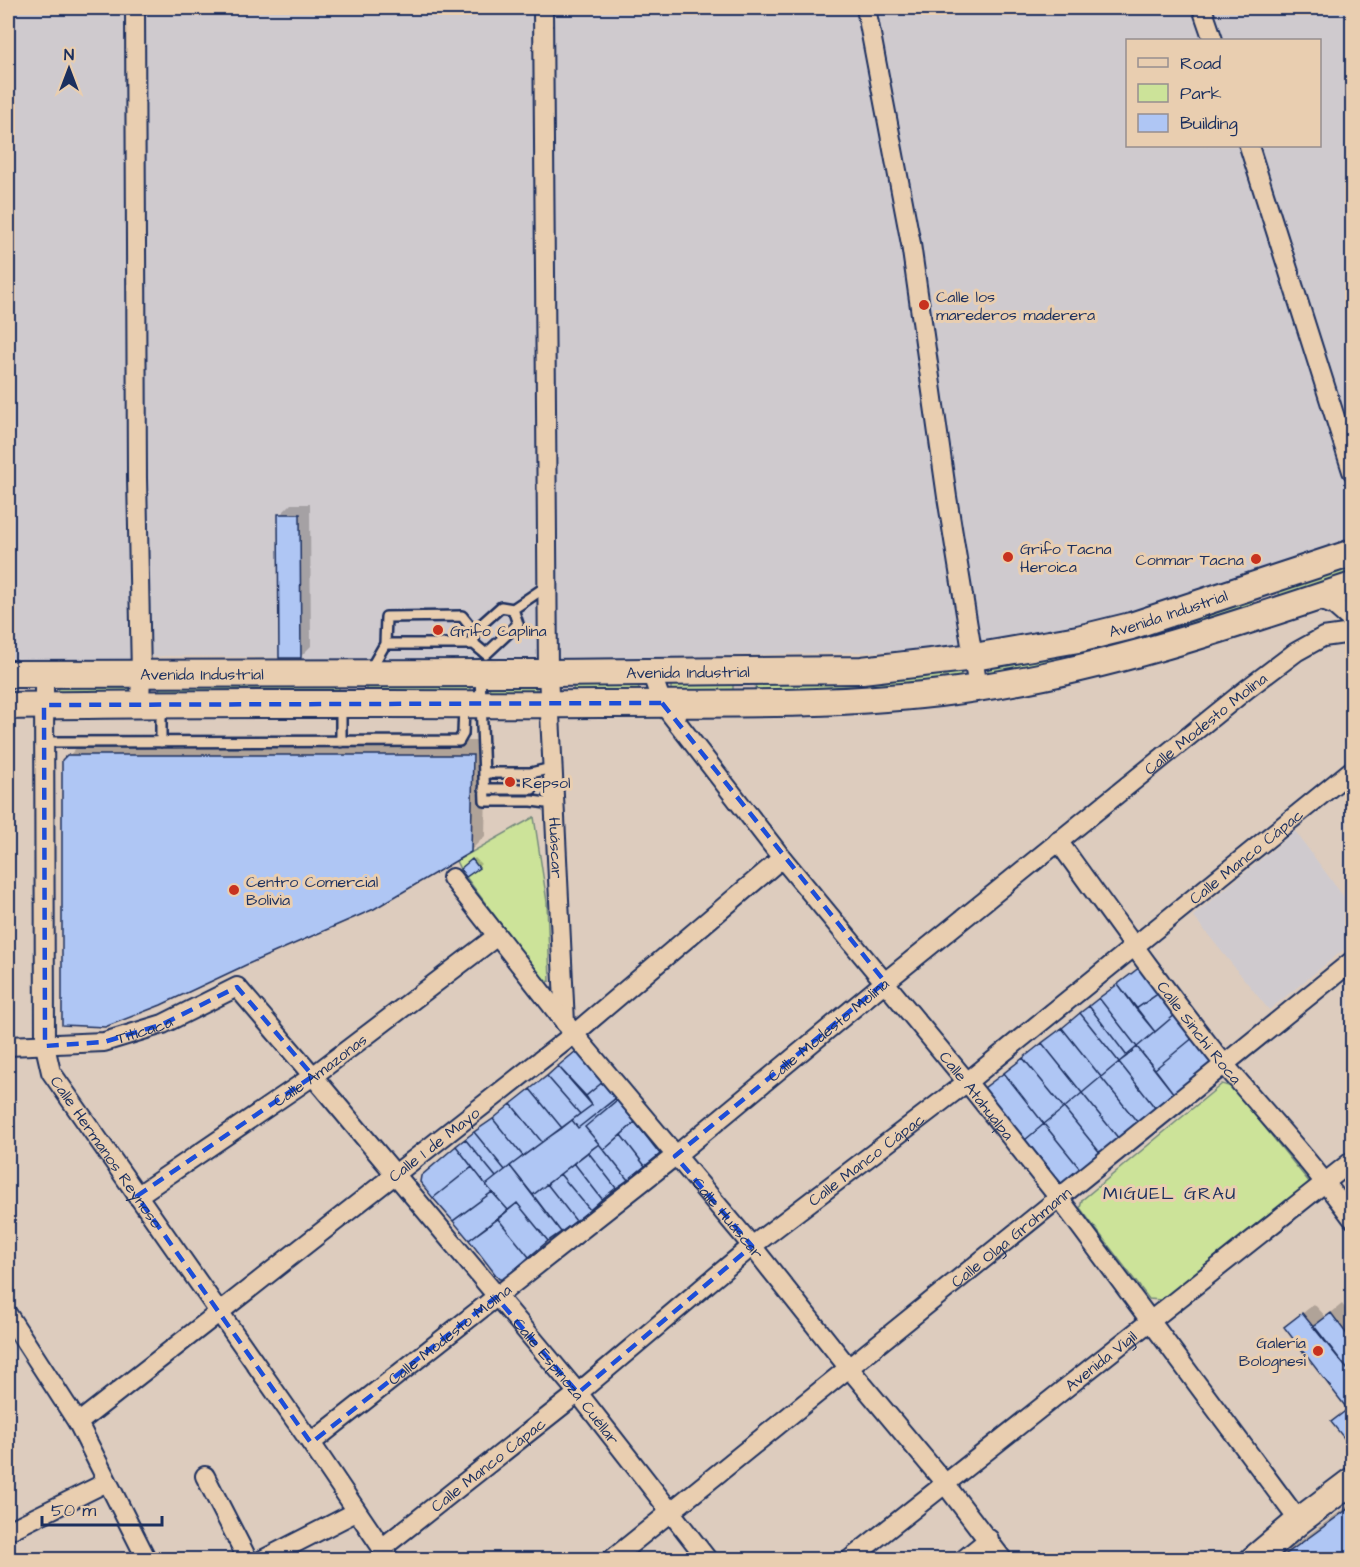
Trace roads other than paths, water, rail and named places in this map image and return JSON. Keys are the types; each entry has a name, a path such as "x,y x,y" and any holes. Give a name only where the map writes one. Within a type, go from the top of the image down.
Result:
{"main road":[{"name":"Avenida Industrial","path":"8,674 862,670 974,657 1078,639 1131,626 1353,553"},
{"path":"1262,583 1272,613"},
{"name":"Avenida Industrial","path":"8,706 151,703 662,704 871,699 978,688 1090,667 1272,613 1353,586"},
{"path":"742,671 742,702"},
{"path":"348,704 361,673"},
{"path":"1253,1560 1353,1480"}],"street":[{"path":"135,8 137,467 141,674 151,703"},
{"name":"Huáscar","path":"543,8 548,673 569,1029"},
{"path":"866,8 911,244 947,497 978,688"},
{"path":"1202,8 1213,39"},
{"path":"1249,147 1353,471"},
{"path":"1315,598 1335,606 1353,621"},
{"name":"Calle Modesto Molina","path":"311,1443 675,1156 885,982 1238,696 1296,652 1323,637 1353,633"},
{"name":"Calle Atahualpa","path":"651,672 662,704 782,858 967,1082 1059,1198 1299,1521"},
{"name":"Calle Hermanos Reynoso","path":"44,674 45,1046 51,1072 386,1554"},
{"name":"Calle Manco Cápac","path":"386,1554 752,1246 967,1082 1353,770"},
{"name":"Calle Sinchi Roca","path":"1058,841 1133,946 1224,1064 1326,1182 1353,1218"},
{"name":"Calle 1 de Mayo","path":"78,1423 394,1175 569,1029 782,858"},
{"name":"Calle Huáscar","path":"452,879 569,1029 752,1246 848,1367 946,1484 1003,1560"},
{"name":"Calle Amazonas","path":"136,1196 313,1076 497,936"},
{"name":"Calle Olga Grohmann","path":"611,1560 1353,961"},
{"name":"Titicaca","path":"16,1046 104,1042 163,1024 237,987"},
{"name":"Calle Espinoza Cuéllar","path":"237,987 578,1393 708,1560"},
{"path":"8,1058 16,1046"},
{"name":"Avenida Vigil","path":"849,1560 1149,1320 1353,1161"},
{"path":"8,1315 78,1423 147,1560"},
{"path":"206,1476 248,1560"},
{"path":"8,1531 107,1482"},
{"path":"262,1560 356,1512"},
{"path":"963,1560 989,1539"}],"lane":[{"path":"474,631 501,607 513,609 547,586"},
{"path":"385,644 474,644 486,654 518,624 513,609"},
{"path":"361,673 385,644 386,617 462,616 474,631 474,644"},
{"path":"44,742 459,741 480,673"},
{"path":"151,703 161,742"},
{"path":"340,742 348,704"},
{"path":"472,704 484,772 485,801 532,801 554,804"},
{"path":"484,772 531,773 552,768"},
{"path":"531,773 532,801"},
{"path":"484,789 532,789"}],"place":[{"name":"Calle los marederos maderera","path":"924,305"},
{"name":"Grifo Tacna Heroica","path":"1008,557"},
{"name":"Conmar Tacna","path":"1256,559"},
{"name":"Grifo Caplina","path":"438,630"},
{"name":"Repsol","path":"510,782"},
{"name":"Centro Comercial Bolivia","path":"234,890"},
{"name":"Galería Bolognesi","path":"1318,1351"}],"district":[{"name":"MIGUEL GRAU","path":"1170,1193"}]}
